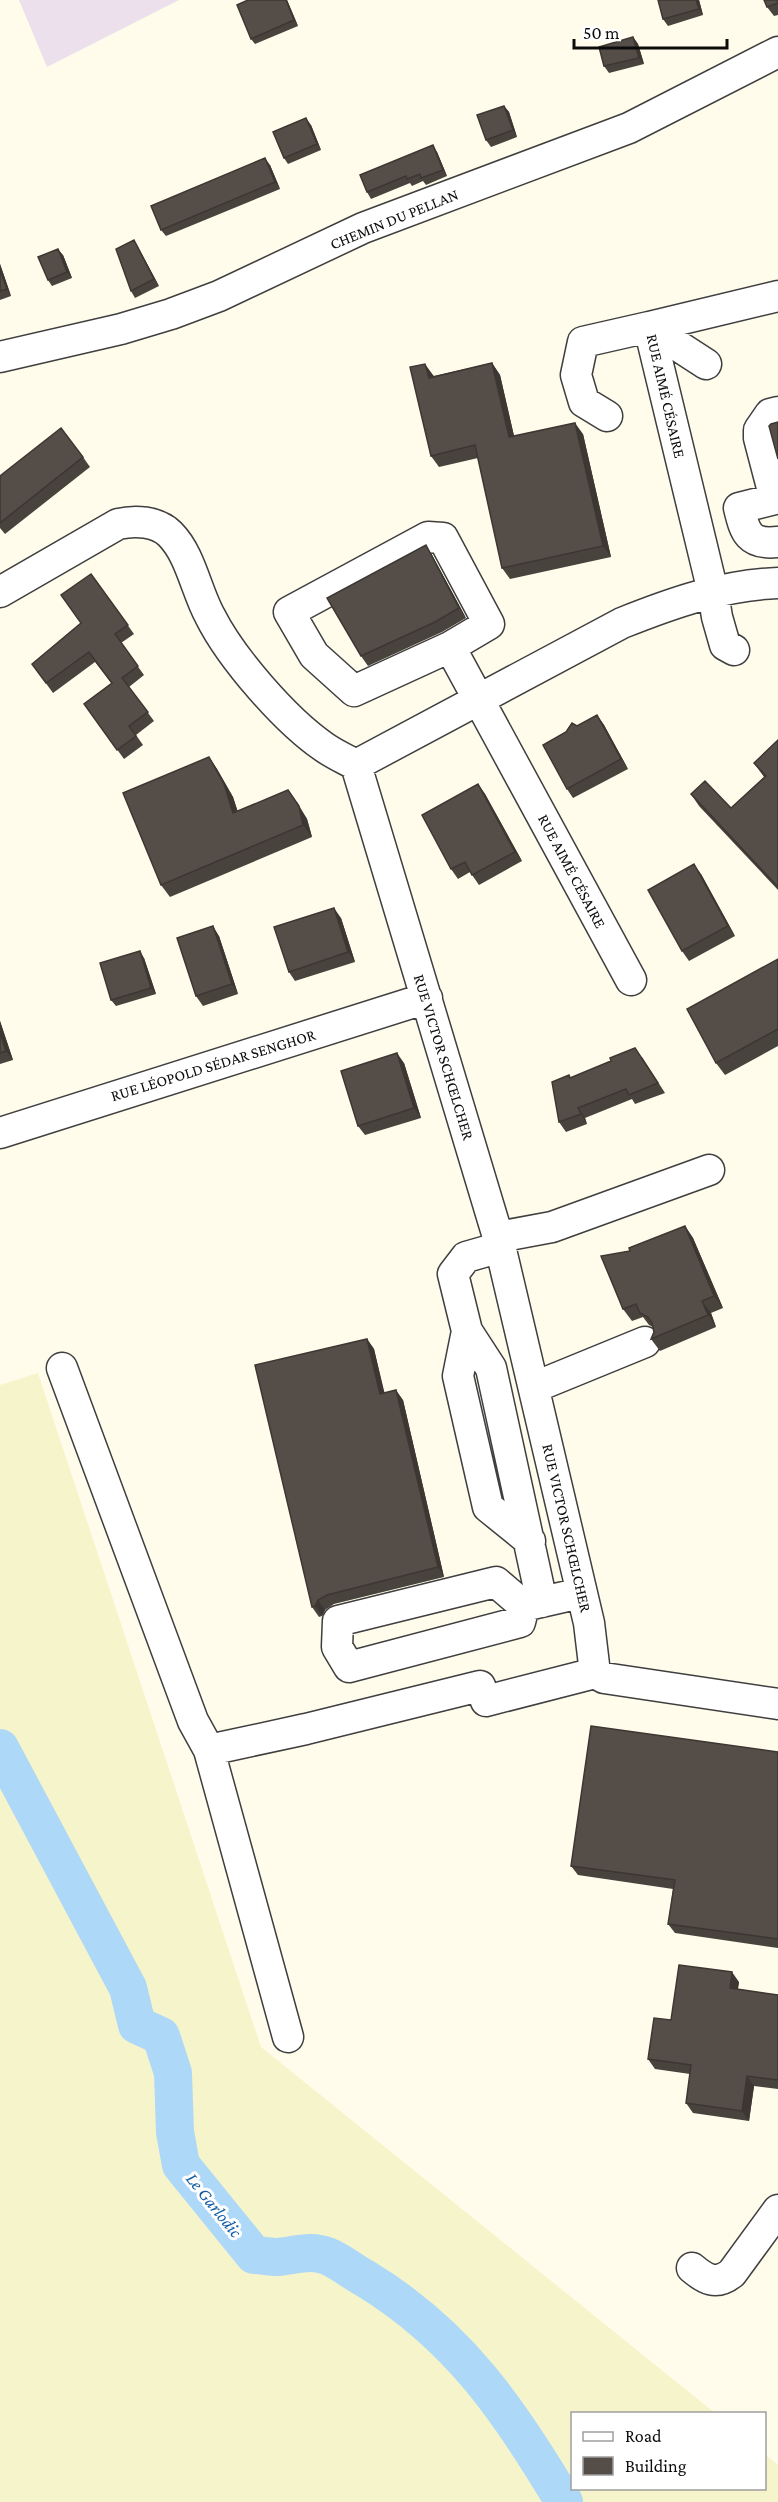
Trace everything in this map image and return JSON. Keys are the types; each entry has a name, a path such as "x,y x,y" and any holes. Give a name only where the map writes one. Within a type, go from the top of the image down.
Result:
{"street":[{"name":"CHEMIN DU PELLAN","path":"0,357 121,329 209,300 363,228 629,128 778,52"},
{"name":"RUE AIMÉ CÉSAIRE","path":"734,650 725,645 717,617 696,519 649,327 778,296"},
{"path":"607,416 584,402 576,375 583,342 649,327 706,364"},
{"path":"696,519 775,499 759,438 759,430 770,414 778,412"},
{"path":"739,508 744,527 749,535 756,541 764,543 778,542"},
{"path":"0,591 118,524 132,521 147,523 170,533 183,555 209,616 258,683 324,747 356,765 622,623 668,605 713,592 778,583"},
{"path":"428,537 443,538 489,624 450,647 354,691 314,655 289,612 428,537"},
{"name":"RUE AIMÉ CÉSAIRE","path":"450,647 632,980"},
{"name":"RUE VICTOR SCHŒLCHER","path":"356,765 499,1242 535,1387 588,1623 595,1673"},
{"name":"RUE LÉOPOLD SÉDAR SENGHOR","path":"0,1133 427,998"},
{"path":"581,1593 533,1604 496,1582 338,1621 337,1647 349,1667 520,1622 533,1604 530,1541 488,1507 458,1376 467,1330 453,1274 466,1257 499,1242 552,1227 709,1170"},
{"path":"535,1387 645,1342"},
{"path":"62,1368 193,1721 209,1750 288,2037"},
{"path":"209,1750 306,1729 480,1686 486,1701 595,1673 604,1678 778,1704"},
{"path":"692,2268 706,2279 715,2281 724,2279 732,2273 778,2210"}],"shaded area":[{"path":"19,0 179,0 47,67"},
{"path":"38,1373 261,2047 714,2412 571,2412 571,2490 766,2490 766,2455 778,2465 778,2502 0,2502 0,1385"}],"building":[{"path":"248,0 286,0 294,20 251,39 237,5"},
{"path":"658,0 696,0 699,9 663,19"},
{"path":"764,0 778,0 778,3 767,7"},
{"path":"633,37 639,58 604,66 599,47"},
{"path":"504,106 513,130 486,140 477,115"},
{"path":"306,118 317,144 284,158 273,132"},
{"path":"433,145 443,170 421,178 420,174 407,179 406,176 367,192 360,175"},
{"path":"265,158 275,182 161,230 151,206"},
{"path":"134,240 154,279 131,291 116,249"},
{"path":"58,249 67,272 48,280 38,257"},
{"path":"0,270 7,289 0,291"},
{"path":"492,363 509,437 575,423 603,546 502,568 475,445 431,456 410,367 425,364 429,378"},
{"path":"778,422 778,459 769,426"},
{"path":"61,428 83,457 0,523 0,476"},
{"path":"426,545 459,608 435,622 361,656 327,598"},
{"path":"91,574 128,625 115,634 138,666 122,678 148,712 129,726 136,736 117,750 84,704 112,683 89,652 46,683 32,664 81,623 61,595"},
{"path":"597,715 621,759 567,789 543,745 566,732 572,723 577,726"},
{"path":"778,740 778,887 691,794 705,781 731,808 766,776 754,763"},
{"path":"209,757 224,784 233,813 288,790 299,806 303,825 161,885 123,793"},
{"path":"478,784 515,852 472,875 465,862 451,869 422,815"},
{"path":"694,864 728,926 682,951 648,890"},
{"path":"334,908 348,952 289,972 274,927"},
{"path":"213,926 232,984 196,996 177,938"},
{"path":"140,951 151,988 111,1000 100,963"},
{"path":"778,959 778,1029 716,1063 687,1009"},
{"path":"0,1032 6,1051 0,1053"},
{"path":"635,1048 658,1083 629,1095 626,1089 578,1108 581,1114 559,1122 552,1082 569,1075 570,1078"},
{"path":"397,1053 414,1108 358,1126 341,1071"},
{"path":"685,1226 714,1296 702,1301 708,1315 651,1339 654,1332 652,1323 648,1317 640,1313 636,1304 623,1309 601,1256 630,1251 629,1248"},
{"path":"367,1339 380,1394 396,1390 438,1567 327,1595 312,1607 255,1365"},
{"path":"591,1726 778,1752 778,1939 668,1924 675,1880 571,1866"},
{"path":"679,1965 732,1972 730,1988 778,1995 778,2080 747,2076 742,2111 686,2103 691,2065 648,2059 654,2018 671,2020"}],"waterway":[{"name":"Le Garlodic","path":"0,1748 128,1988 137,2025 161,2036 173,2073 175,2132 181,2165 254,2255 277,2257 308,2253 327,2256 399,2301 428,2325 455,2350 502,2406 564,2502"}]}
